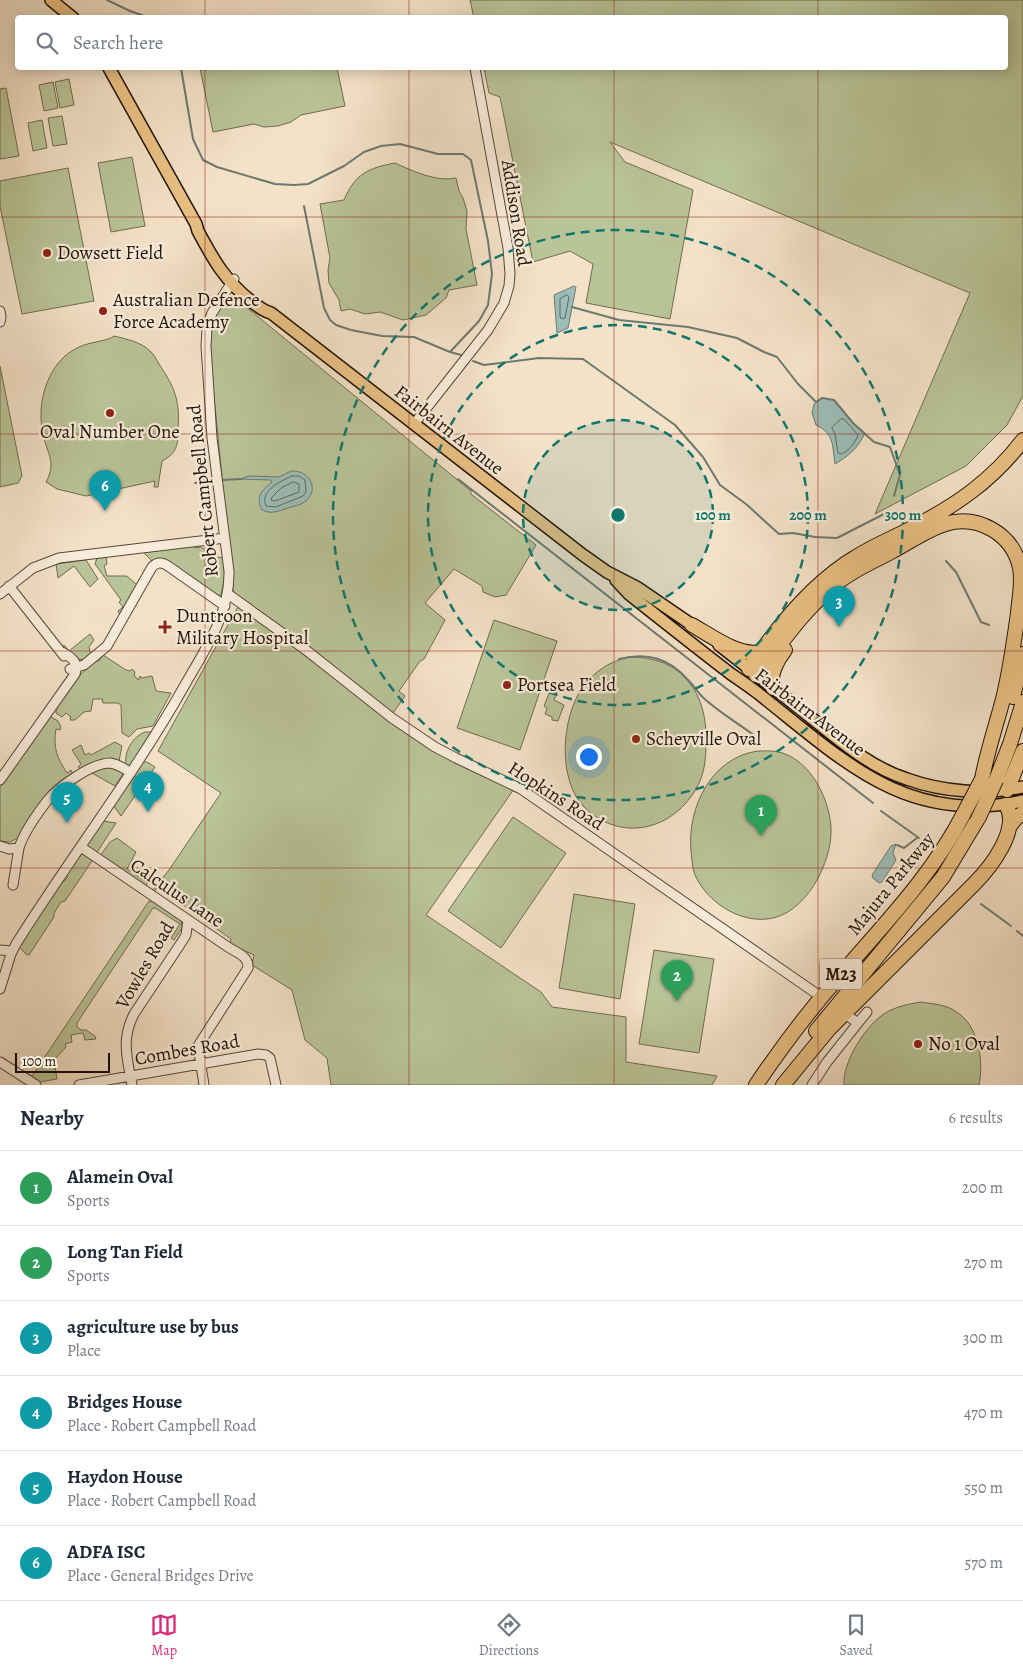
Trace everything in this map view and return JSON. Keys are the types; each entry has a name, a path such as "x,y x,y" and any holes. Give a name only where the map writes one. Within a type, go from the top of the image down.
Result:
{"highway":[{"path":"748,677 760,652 801,602 824,580 856,556 938,514 970,493 994,473 1023,440"},
{"path":"748,677 829,589 864,566 943,524 961,522 978,524 993,530 1008,543 1015,553 1020,570 1019,598 1012,656 1005,691 986,754 985,784"},
{"path":"773,688 772,678 780,656 815,612 829,589"},
{"path":"692,625 734,648 751,653 760,652"},
{"name":"Majura Parkway","path":"777,1085 820,1026 942,877 979,816 985,784 1008,713 1023,654"},
{"name":"Majura Parkway","path":"756,1085 780,1050 836,980 931,868 1010,744 1023,702"},
{"path":"1009,827 1009,811 1002,800 1023,751"},
{"path":"783,1085 829,1028 987,871 1000,850 1009,827 1023,813"}],"main road":[{"path":"51,0 69,15"},
{"name":"Fairbairn Avenue","path":"111,70 196,224 232,281 268,308 271,313 540,523 607,572 629,594 748,677 773,688 861,756 891,773 926,785 985,784 1002,800"},
{"name":"Fairbairn Avenue","path":"196,224 198,231 221,271 244,295 264,311 271,313"},
{"name":"Fairbairn Avenue","path":"607,572 638,588 692,625 838,757 879,783 903,794 964,806 1002,800 1023,801"},
{"name":"Fairbairn Avenue","path":"1002,800 1023,787"}],"street":[{"name":"Addison Road","path":"414,424 488,330 504,303 509,286 510,261 508,248 475,70"},
{"name":"Robert Campbell Road","path":"220,300 224,285 221,271"},
{"name":"Robert Campbell Road","path":"0,989 7,955 159,730 212,635 225,606 228,594 228,571 212,438 206,346 207,328 212,313 232,281"},
{"path":"220,300 232,294 244,295"},
{"path":"0,311 0,322"},
{"path":"0,594 33,568 59,558 225,538"},
{"path":"73,668 84,665 107,646 152,567 156,564 161,563 168,566 225,606"},
{"path":"0,780 69,682 73,668 73,659 62,652 9,586"},
{"name":"Hopkins Road","path":"228,594 306,650 392,718 449,754 521,789 817,994"},
{"path":"13,885 19,848 48,800 79,775 99,765 106,763 118,765 130,773"},
{"path":"0,846 9,849 19,848"},
{"name":"Calculus Lane","path":"81,847 228,948 245,957 248,968 200,1042 198,1050 200,1064"},
{"name":"Vowles Road","path":"131,1080 126,1047 128,1025 186,935 188,920"},
{"path":"0,950 7,955"},
{"path":"812,1085 827,1062 866,1012"},
{"path":"848,1016 858,1023"},
{"name":"Combes Road","path":"79,1085 131,1080 200,1064 258,1054 266,1055 270,1058 276,1085"},
{"path":"0,1062 36,1085"},
{"path":"200,1064 204,1085"}],"green space":[{"path":"470,0 1023,0 1023,396 1007,425 966,466 875,514 970,293 610,142 625,162 693,190 670,319 586,303 593,264 570,251 533,262 500,97 489,93 484,70 1008,70 1008,15 473,15"},
{"path":"200,70 337,70 345,106 301,115 291,122 278,126 264,127 254,124 213,132"},
{"path":"69,79 74,105 60,108 55,82"},
{"path":"53,82 58,108 44,111 39,85"},
{"path":"6,88 19,156 0,159 0,89"},
{"path":"62,116 67,144 53,146 48,118"},
{"path":"42,120 47,148 33,151 28,123"},
{"path":"132,157 145,226 111,232 98,163"},
{"path":"395,163 433,177 456,178 467,211 466,229 477,285 449,290 446,298 426,315 403,320 380,312 365,314 350,309 341,311 339,300 329,283 328,270 330,258 320,204 344,200 358,178 377,167"},
{"name":"Dowsett Field","path":"68,168 94,301 22,314 0,206 0,181"},
{"path":"226,300 231,304 240,302 471,491 471,494 536,545 506,595 495,597 483,592 482,586 454,569 425,603 445,620 424,659 420,661 399,691 405,696 393,713 235,594 233,590 210,355 211,326 216,314"},
{"name":"Oval Number One","path":"114,336 133,341 151,352 173,387 178,410 178,440 176,448 171,455 162,461 158,487 154,487 155,481 86,496 57,489 46,482 51,469 51,463 43,434 41,414 47,382 58,364 68,353 84,345"},
{"path":"0,366 22,476 18,483 0,487"},
{"path":"193,545 195,548 201,547 217,557 224,558 225,577 221,595 217,595 169,561 152,561 143,551"},
{"path":"106,557 107,564 104,566 107,576 127,576 137,585 120,615 118,611 123,607 119,602 121,600 95,564 97,558"},
{"path":"86,560 98,579 90,587 74,566 58,578 56,564"},
{"path":"239,605 407,734 454,761 514,789 426,915 541,992 552,1007 626,1017 626,1062 717,1076 712,1085 331,1085 327,1058 305,1040 292,990 252,965 254,955 230,944 231,939 158,887 154,892 152,891 169,870 221,793 158,751"},
{"name":"Portsea Field","path":"494,620 557,641 520,750 457,728"},
{"path":"90,634 94,640 89,647 91,656 87,659 76,658 63,648 64,645 69,651"},
{"path":"103,655 126,670 130,671 132,669 138,680 140,676 141,678 152,676 156,691 171,693 153,726 137,729 129,737 122,733 121,705 118,703 103,703 102,699 93,699 91,711 84,712 75,720 70,720 71,717 66,713 62,717 56,713 57,706 81,674 94,662 99,661"},
{"name":"Scheyville Oval","path":"629,657 648,658 664,663 688,681 702,708 706,743 703,772 691,797 679,810 665,820 649,826 633,828 616,826 600,819 585,808 576,796 570,782 566,766 565,749 570,715 583,687 592,676 603,668"},
{"path":"550,691 557,692 554,700 564,705 558,721 552,720 552,717 545,714 547,708 544,706"},
{"path":"51,717 58,721 61,727 60,730 56,729 55,736 58,757 67,773 71,770 73,774 20,837 10,842 0,841 0,788 8,772 47,719"},
{"path":"145,732 152,732 131,766 126,765 126,755 130,746 136,737"},
{"path":"115,742 122,746 119,761 81,769 78,767 81,764 72,750 81,745 85,755 89,753 91,755"},
{"path":"758,751 782,753 795,759 811,774 823,794 830,816 831,827 827,856 822,871 814,885 793,908 781,916 767,919 756,919 735,914 725,909 708,895 696,877 691,851 693,818 698,802 706,787 728,763 742,755"},
{"path":"143,762 147,762 155,767 121,816 113,805"},
{"path":"109,766 123,774 115,786 90,772"},
{"path":"513,817 566,853 501,948 448,911"},
{"path":"103,821 116,823 96,854 87,845"},
{"path":"117,838 136,852 127,869 148,883 145,886 100,856 110,842"},
{"path":"80,854 85,854 92,861 65,901 61,902 54,913 54,917 29,955 27,955 19,947 48,901 68,877 66,875"},
{"path":"574,894 635,904 620,999 559,988"},
{"path":"149,901 154,902 181,920 182,928 174,940 171,938 180,924 153,908 77,1023 77,1027 81,1030 86,1030 95,1036 96,1039 85,1040 83,1033 71,1035 72,1042 65,1044 66,1047 54,1060 57,1079 40,1082 6,1061 32,1076"},
{"path":"654,950 714,959 699,1053 639,1044"},
{"name":"No 1 Oval","path":"921,1002 947,1007 963,1017 970,1025 980,1054 979,1085 844,1085 844,1076 851,1055 864,1034 879,1017 891,1010"}],"water":[{"path":"574,286 576,287 568,328 557,333 554,295"},
{"path":"822,398 834,400 853,423 865,433 853,451 835,464 832,441 827,432 816,425 812,413 814,404"},
{"path":"291,471 303,473 307,477 312,485 310,495 302,504 274,512 262,510 259,501 265,488 272,482 271,480 241,479 249,476 279,477"},
{"path":"896,844 893,853 896,860 882,882 879,883 872,875 891,846"}],"waterway":[{"path":"107,0 141,15"},
{"path":"181,70 193,139 203,160 217,167 275,184 294,185 308,184 344,166 364,152 381,146 400,144 438,154 463,154 471,160 488,241 492,274 488,305 479,321 450,352 414,337 382,336 336,325 330,320 324,308 304,206"},
{"path":"572,307 619,320 688,327 737,338 777,357 798,384 816,402 822,398 834,400 853,423 874,442 890,447 900,475 894,496"},
{"path":"450,352 461,355"},
{"path":"473,361 484,365 539,358 583,359 675,425 703,457 720,485 746,504 779,534 793,533 837,538 886,513"},
{"path":"223,480 241,479"},
{"path":"458,479 873,803"},
{"path":"195,483 212,481"},
{"path":"946,561 956,572 981,622 989,625"},
{"path":"619,659 639,656 666,662 681,673 704,699 755,736"},
{"path":"881,811 919,838"},
{"path":"897,845 904,848 917,838"},
{"path":"981,904 1011,926"},
{"path":"1017,931 1023,936"}],"place":[{"name":"Dowsett Field","path":"47,253"},
{"name":"Australian Defence Force Academy","path":"103,311"},
{"name":"Oval Number One","path":"110,413"},
{"name":"ADFA ISC","path":"105,511"},
{"name":"Duntroon Military Hospital","path":"165,627"},
{"name":"agriculture use by bus","path":"839,627"},
{"name":"Portsea Field","path":"507,685"},
{"name":"Scheyville Oval","path":"636,739"},
{"name":"Bridges House","path":"148,812"},
{"name":"Haydon House","path":"67,823"},
{"name":"Alamein Oval","path":"761,836"},
{"name":"Long Tan Field","path":"677,1001"},
{"name":"No 1 Oval","path":"918,1044"}]}
